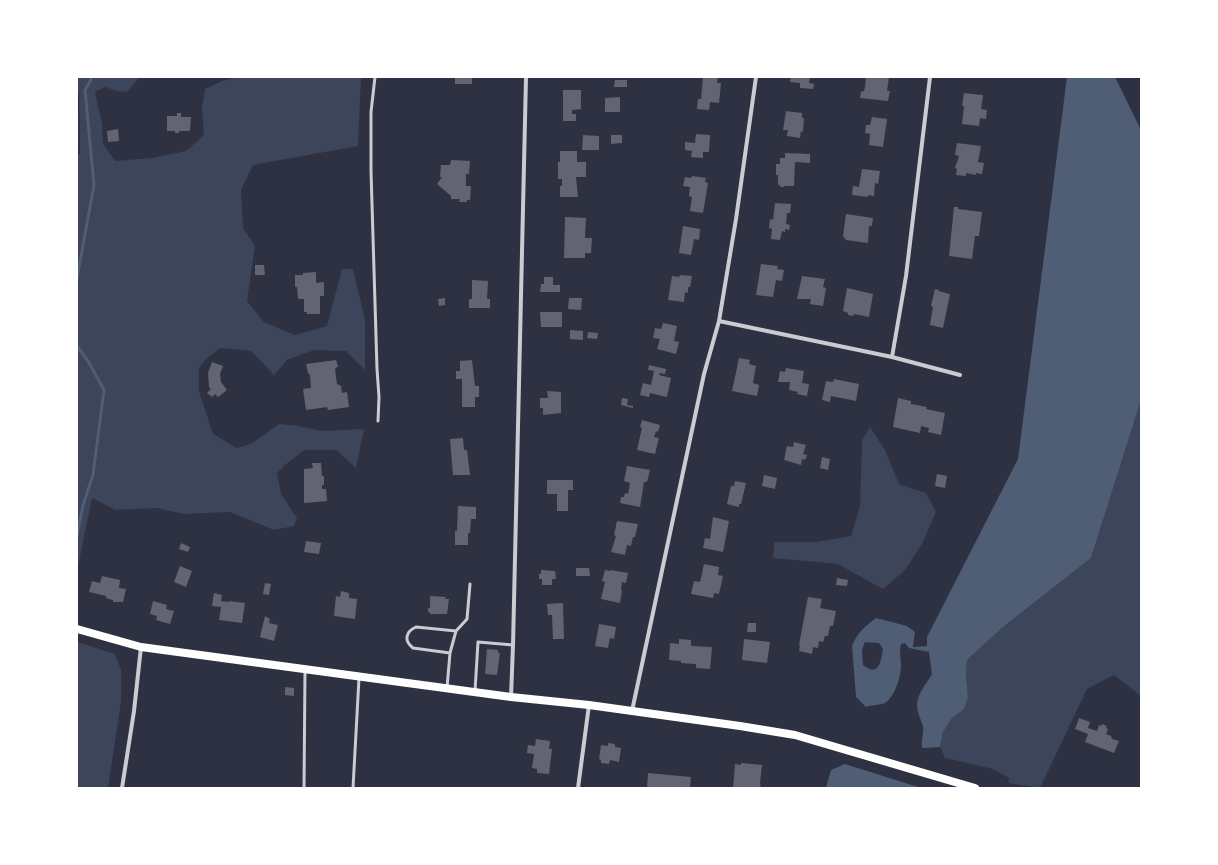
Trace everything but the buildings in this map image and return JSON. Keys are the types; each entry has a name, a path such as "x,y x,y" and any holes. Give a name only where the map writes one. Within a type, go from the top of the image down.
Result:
{"main road":[{"path":"77,629 141,646 511,697 632,711 795,735 975,788"}],"street":[{"path":"511,697 526,77"},
{"path":"632,711 704,374 719,321 736,219 756,77"},
{"path":"892,356 906,276 930,77"},
{"path":"719,321 892,356 960,375"},
{"path":"122,788 134,711 141,646"},
{"path":"578,788 589,706"}],"lane":[{"path":"375,77 371,112 371,172 379,397 378,421"},
{"path":"447,688 450,653 456,631 467,618 470,584"},
{"path":"450,653 413,648 406,640 407,633 416,627 456,631"},
{"path":"475,692 478,642 513,645"},
{"path":"304,788 305,669"},
{"path":"353,788 360,676"}],"shaded area":[{"path":"77,77 140,77 127,92 117,91 105,87 95,92 102,124 103,144 115,161 152,158 186,151 204,135 202,109 205,89 222,81 240,77 361,77 358,146 253,165 241,190 243,228 255,246 247,301 264,322 295,335 327,326 342,269 353,269 365,320 365,370 346,351 314,350 287,360 274,375 251,351 220,348 205,360 199,368 199,391 213,434 237,448 251,444 279,424 323,431 364,429 356,468 336,450 304,450 277,473 281,494 297,518 294,526 274,530 230,512 184,514 156,508 115,510 92,498 77,571 77,155 80,154 79,91 77,91"},
{"path":"1067,77 1115,77 1141,130 1141,400 1091,558 1003,627 967,660 966,674 968,698 964,709 951,719 943,732 940,747 922,748 923,726 918,713 917,701 920,693 932,674 929,652 909,648 905,643 901,644 901,670 899,681 892,696 885,703 866,707 856,697 852,646 856,637 862,630 876,618 907,626 915,632 913,647 927,646 927,637 1018,459","holes":["865,642 879,643 883,649 880,663 876,669 868,669 863,665 862,650"]},
{"path":"1141,400 1141,696 1114,675 1087,689 1040,788 1008,783 1009,778 993,769 945,758 940,747 943,732 951,718 964,709 968,698 966,674 967,660 1003,627 1091,558"},
{"path":"870,427 885,450 899,484 926,493 936,512 922,544 905,570 883,589 838,564 773,558 774,542 816,542 851,536 860,506 862,440"},
{"path":"77,642 115,654 121,670 121,702 108,788 77,788"},
{"path":"845,764 921,788 826,788 831,770"}],"waterway":[{"path":"77,278 94,185 85,90 91,80 90,77"},
{"path":"77,346 88,361 104,390 93,475 83,505 77,536"}]}
